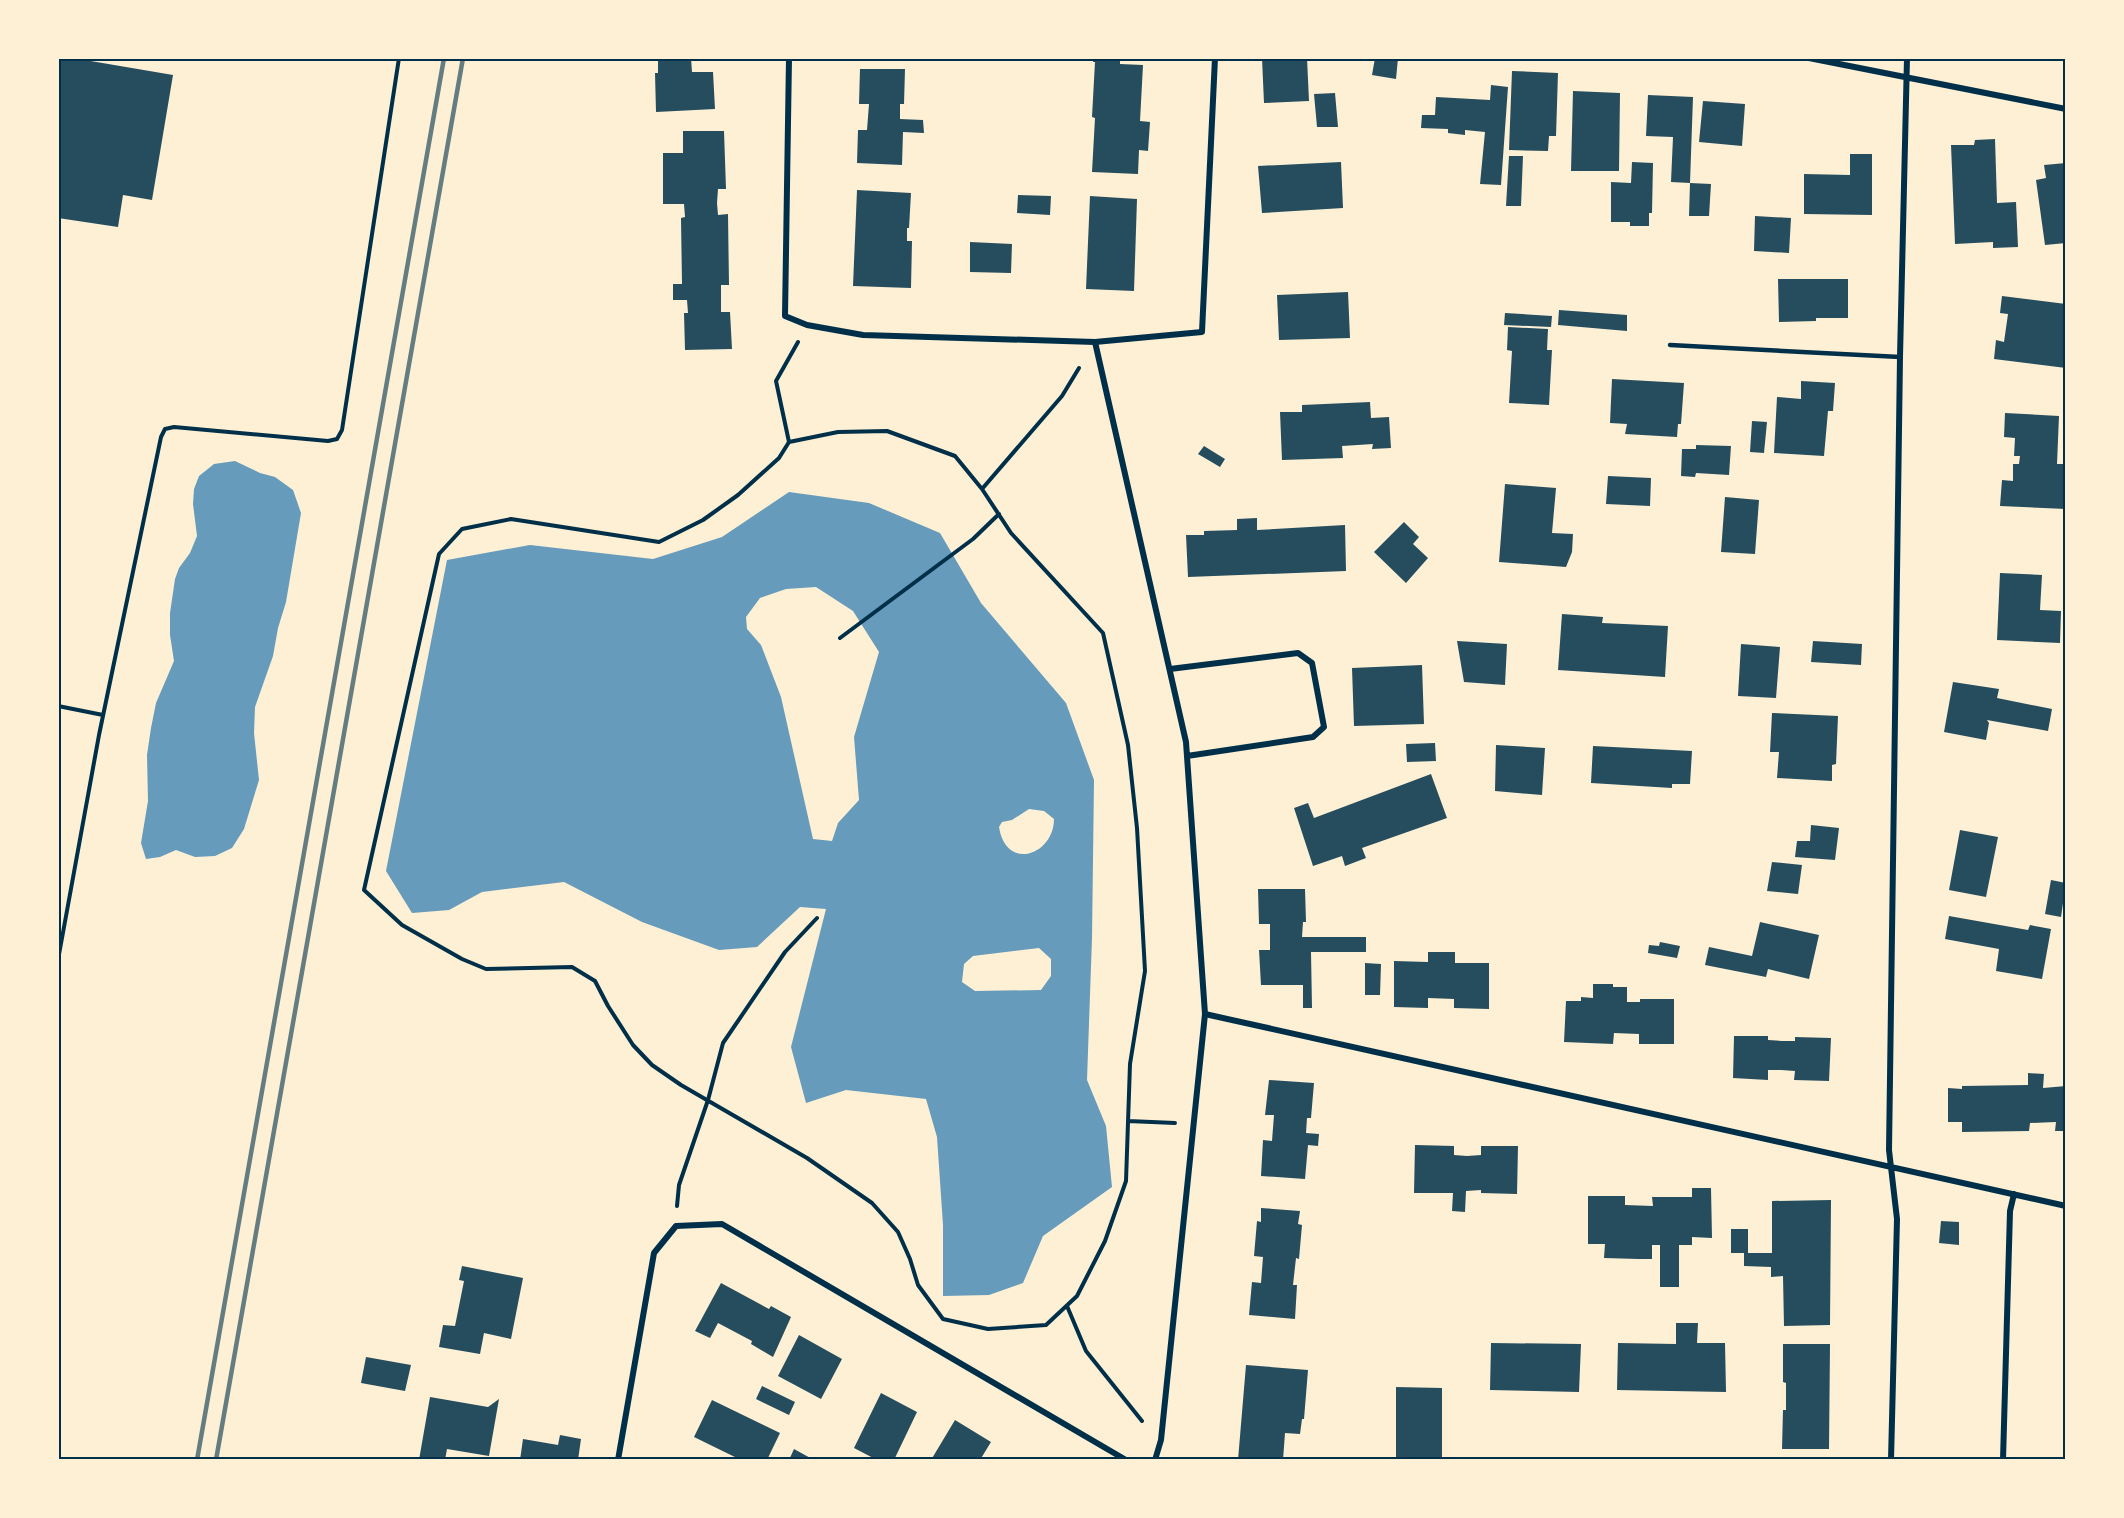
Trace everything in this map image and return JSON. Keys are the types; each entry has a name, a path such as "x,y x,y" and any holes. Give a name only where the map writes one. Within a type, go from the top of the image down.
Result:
{"street":[{"path":"789,58 785,316 807,325 863,335 1095,342 1202,332 1215,58"},
{"path":"1809,58 2066,109"},
{"path":"1891,1460 1897,1219 1889,1150 1900,357 1907,58"},
{"path":"1095,342 1186,742 1205,1014 1161,1440 1155,1460"},
{"path":"1170,669 1298,653 1312,663 1324,727 1313,737 1187,756"},
{"path":"1205,1014 2066,1206"},
{"path":"2003,1460 2010,1211 2014,1194"},
{"path":"618,1460 654,1253 676,1226 722,1224 1126,1460"}],"lane":[{"path":"1670,345 1900,357"}],"path":[{"path":"58,960 103,715 161,437 165,429 174,427 328,441 337,439 342,430 399,58"},
{"path":"789,441 838,432 887,431 955,456 982,489 1011,533 1103,633 1128,745 1137,828 1145,971 1130,1064 1126,1181 1105,1241 1077,1296 1047,1324 988,1329 943,1319 918,1285 910,1258 898,1232 872,1203 807,1158 652,1065 633,1045 595,981 572,967 486,969 462,959 402,925 364,890 439,554 462,529 511,519 659,542 703,520 738,495 778,458 789,441 776,381 807,325"},
{"path":"982,489 1062,396 1095,342"},
{"path":"840,638 973,539 999,514"},
{"path":"58,706 103,715"},
{"path":"676,1226 679,1185 708,1100 723,1043 785,952 817,918"},
{"path":"1128,1121 1194,1124"},
{"path":"1066,1306 1086,1351 1138,1418 1161,1440"}],"water":[{"path":"235,461 260,473 275,477 293,490 301,513 286,602 273,656 255,707 254,733 259,780 244,829 232,848 215,856 195,857 176,850 160,857 146,859 141,843 148,801 147,755 156,703 174,661 170,635 170,613 175,579 197,536 193,504 194,489 199,476 214,464"},
{"path":"789,492 869,503 940,533 981,603 1066,703 1094,780 1087,1080 1106,1126 1112,1187 1043,1236 1023,1283 989,1295 943,1296 943,1225 937,1137 926,1099 846,1090 806,1103 791,1047 826,909 800,907 757,947 719,950 642,922 564,882 482,892 449,910 412,913 386,871 447,560 530,545 653,559 722,537","holes":["816,587 853,611 879,652 854,737 859,800 838,823 832,841 813,839 781,697 761,645 747,629 746,617 760,598 786,589","1029,809 1044,811 1054,819 1052,832 1046,842 1038,849 1019,854 1011,850 1003,841 999,827 1002,822 1012,820","1039,948 1051,959 1051,976 1041,990 975,991 962,982 964,964 973,956"]}],"building":[{"path":"58,58 73,58 173,75 152,200 123,195 118,227 58,218"},
{"path":"658,58 691,58 692,72 713,72 715,109 656,112 655,73 658,73"},
{"path":"1094,58 1120,58 1120,64 1143,65 1140,121 1150,122 1148,151 1139,150 1138,174 1092,172 1095,118 1092,117"},
{"path":"1262,58 1307,58 1309,101 1264,103"},
{"path":"1375,58 1398,58 1396,79 1372,75"},
{"path":"860,69 905,69 904,104 900,104 900,119 923,120 924,133 903,132 902,165 857,163 858,130 867,130 869,104 859,104"},
{"path":"1512,71 1558,73 1556,136 1549,136 1548,151 1509,150"},
{"path":"1491,85 1508,87 1501,185 1480,184 1485,132 1465,130 1465,135 1448,133 1448,129 1421,128 1422,115 1435,115 1436,97 1490,100"},
{"path":"1573,91 1620,93 1619,171 1571,171"},
{"path":"1335,93 1338,127 1317,127 1314,94"},
{"path":"1648,95 1693,97 1690,183 1671,182 1673,137 1646,136"},
{"path":"1703,101 1745,104 1742,146 1699,142"},
{"path":"683,131 724,131 726,189 718,189 717,203 718,215 728,214 729,285 721,285 721,312 730,312 732,349 685,350 684,313 688,313 687,300 673,300 673,284 682,284 681,218 685,217 684,204 663,204 663,153 683,153"},
{"path":"1995,139 1997,203 2016,202 2018,247 1993,248 1993,242 1955,244 1951,145 1974,145 1975,140"},
{"path":"1850,154 1872,154 1872,215 1804,214 1804,174 1850,175"},
{"path":"1509,156 1523,156 1521,206 1506,206"},
{"path":"1341,162 1343,208 1262,213 1258,166"},
{"path":"1632,162 1653,163 1652,213 1649,213 1649,226 1630,226 1630,222 1611,222 1611,182 1631,183"},
{"path":"2066,163 2066,243 2045,245 2036,180 2046,178 2044,165"},
{"path":"1690,183 1711,184 1709,216 1689,216"},
{"path":"857,190 911,193 907,241 912,241 911,288 853,286"},
{"path":"1018,195 1051,196 1050,215 1017,213"},
{"path":"1090,196 1137,199 1134,291 1086,289"},
{"path":"1755,216 1791,218 1789,253 1754,251"},
{"path":"970,242 1012,244 1011,273 970,272"},
{"path":"1778,279 1848,279 1848,318 1816,318 1816,321 1779,322"},
{"path":"1348,292 1350,338 1279,340 1277,295"},
{"path":"2002,296 2066,304 2066,368 1994,359 1996,340 2004,342 2008,314 2000,313"},
{"path":"1559,310 1627,315 1627,331 1558,325"},
{"path":"1505,313 1552,316 1551,327 1504,325"},
{"path":"1508,327 1548,329 1547,350 1552,350 1549,405 1509,403 1512,351 1507,350"},
{"path":"1612,379 1684,383 1681,424 1678,424 1677,437 1625,434 1627,424 1610,423"},
{"path":"1801,381 1835,383 1833,411 1828,411 1824,456 1774,453 1777,397 1801,399"},
{"path":"1370,402 1371,418 1389,417 1391,448 1372,449 1373,444 1342,446 1343,458 1282,460 1280,412 1302,412 1302,405"},
{"path":"2005,413 2059,416 2057,464 2066,464 2066,509 2000,506 2002,480 2013,481 2013,464 2019,464 2020,456 2014,456 2015,438 2004,437"},
{"path":"1752,421 1767,422 1764,453 1750,452"},
{"path":"1696,445 1731,446 1729,475 1696,473 1695,477 1681,476 1682,449 1696,449"},
{"path":"1204,446 1225,459 1220,467 1198,454"},
{"path":"1608,476 1651,478 1650,506 1606,504"},
{"path":"1505,484 1556,488 1552,533 1573,534 1572,552 1566,567 1499,562"},
{"path":"1725,497 1759,500 1755,554 1721,552"},
{"path":"1257,518 1257,530 1345,525 1346,571 1188,577 1186,535 1204,535 1204,531 1237,530 1237,519"},
{"path":"1404,522 1419,537 1413,544 1428,558 1406,583 1374,552"},
{"path":"2000,573 2042,575 2040,610 2061,611 2060,643 1997,640"},
{"path":"1562,614 1603,617 1602,623 1668,626 1665,677 1558,670"},
{"path":"1457,641 1507,644 1505,685 1464,682"},
{"path":"1813,641 1862,644 1861,665 1811,662"},
{"path":"1741,644 1780,647 1776,698 1738,696"},
{"path":"1422,665 1424,724 1354,726 1352,668"},
{"path":"1953,682 1999,689 1997,698 2052,709 2048,731 1987,720 1989,723 1986,740 1944,732"},
{"path":"1772,713 1838,716 1836,764 1832,765 1832,781 1777,778 1779,752 1770,752"},
{"path":"1435,743 1436,761 1407,762 1406,744"},
{"path":"1496,745 1545,748 1542,795 1495,791"},
{"path":"1593,746 1692,751 1690,784 1672,784 1672,788 1591,783"},
{"path":"1431,774 1447,818 1362,848 1366,858 1345,866 1342,856 1313,866 1294,808 1308,803 1314,818"},
{"path":"1811,825 1839,828 1835,860 1795,857 1797,841 1810,841"},
{"path":"1960,830 1998,837 1986,897 1949,890"},
{"path":"1772,862 1802,865 1798,894 1767,891"},
{"path":"2051,880 2066,883 2061,917 2045,914"},
{"path":"1258,889 1305,889 1306,922 1303,922 1302,937 1366,937 1366,952 1311,952 1312,1008 1303,1008 1303,985 1261,985 1259,950 1270,950 1270,924 1259,924"},
{"path":"1949,916 2028,930 2030,925 2051,929 2042,979 1996,971 1999,949 1945,939"},
{"path":"1760,922 1819,935 1809,979 1768,969 1766,977 1705,965 1709,947 1752,956"},
{"path":"1660,942 1680,946 1677,958 1648,953 1649,945 1659,946"},
{"path":"1428,952 1455,952 1455,963 1489,963 1489,1009 1454,1008 1454,999 1428,998 1428,1008 1394,1007 1394,961 1428,962"},
{"path":"1365,963 1381,964 1380,995 1365,995"},
{"path":"1593,984 1627,987 1627,1002 1640,1002 1640,999 1674,999 1674,1044 1639,1044 1639,1034 1614,1033 1613,1044 1564,1042 1566,1001 1581,1001 1581,997 1593,998"},
{"path":"1734,1036 1768,1036 1768,1040 1782,1041 1795,1041 1795,1037 1831,1038 1829,1081 1794,1080 1795,1071 1781,1070 1768,1070 1768,1080 1733,1078"},
{"path":"2028,1073 2044,1074 2043,1088 2066,1086 2066,1131 2055,1131 2056,1122 2030,1123 2029,1131 1962,1132 1962,1122 1948,1122 1948,1088 2028,1085"},
{"path":"1269,1080 1314,1083 1311,1118 1307,1118 1306,1133 1319,1134 1318,1146 1308,1145 1305,1179 1261,1176 1263,1140 1272,1141 1274,1115 1265,1115"},
{"path":"1415,1145 1454,1146 1454,1155 1467,1156 1481,1155 1481,1146 1518,1146 1517,1194 1481,1193 1481,1190 1466,1191 1465,1212 1452,1211 1453,1193 1414,1193"},
{"path":"1692,1188 1711,1188 1712,1238 1692,1237 1692,1245 1679,1245 1679,1287 1660,1287 1660,1245 1652,1245 1652,1259 1638,1259 1604,1258 1605,1244 1588,1244 1588,1196 1625,1196 1625,1205 1653,1206 1652,1197 1692,1197"},
{"path":"1831,1200 1830,1325 1784,1326 1783,1276 1771,1277 1771,1267 1744,1266 1744,1253 1731,1253 1731,1229 1748,1229 1748,1253 1772,1253 1772,1201"},
{"path":"1261,1208 1300,1211 1298,1224 1302,1225 1299,1259 1296,1258 1293,1285 1297,1285 1295,1319 1249,1315 1252,1282 1261,1283 1263,1257 1254,1256 1257,1221 1261,1222"},
{"path":"1941,1221 1959,1222 1959,1245 1939,1243"},
{"path":"462,1266 523,1278 511,1339 484,1333 480,1354 439,1347 443,1325 455,1326 464,1281 459,1280"},
{"path":"721,1283 769,1309 771,1306 791,1317 773,1357 751,1344 752,1341 718,1323 710,1338 695,1331"},
{"path":"1676,1323 1698,1323 1697,1343 1725,1343 1726,1392 1617,1390 1618,1343 1676,1344"},
{"path":"799,1335 842,1359 821,1399 778,1376"},
{"path":"1491,1343 1581,1344 1579,1392 1490,1390"},
{"path":"1783,1344 1830,1344 1829,1449 1782,1449 1783,1410 1786,1410"},
{"path":"366,1357 411,1365 405,1391 361,1383"},
{"path":"1246,1365 1308,1370 1304,1419 1302,1419 1300,1434 1285,1433 1283,1460 1238,1460"},
{"path":"762,1386 795,1402 789,1415 756,1399"},
{"path":"1396,1387 1442,1388 1442,1459 1396,1458"},
{"path":"881,1393 917,1412 894,1460 877,1460 854,1448"},
{"path":"430,1397 488,1407 499,1399 489,1456 447,1449 445,1460 419,1460"},
{"path":"712,1400 780,1433 767,1460 741,1460 694,1437"},
{"path":"955,1420 991,1442 980,1460 931,1460"},
{"path":"560,1435 581,1439 578,1460 520,1460 523,1439 558,1445"},
{"path":"794,1449 814,1460 789,1460"}],"railway":[{"path":"197,1460 444,58"},
{"path":"216,1460 463,58"}]}
